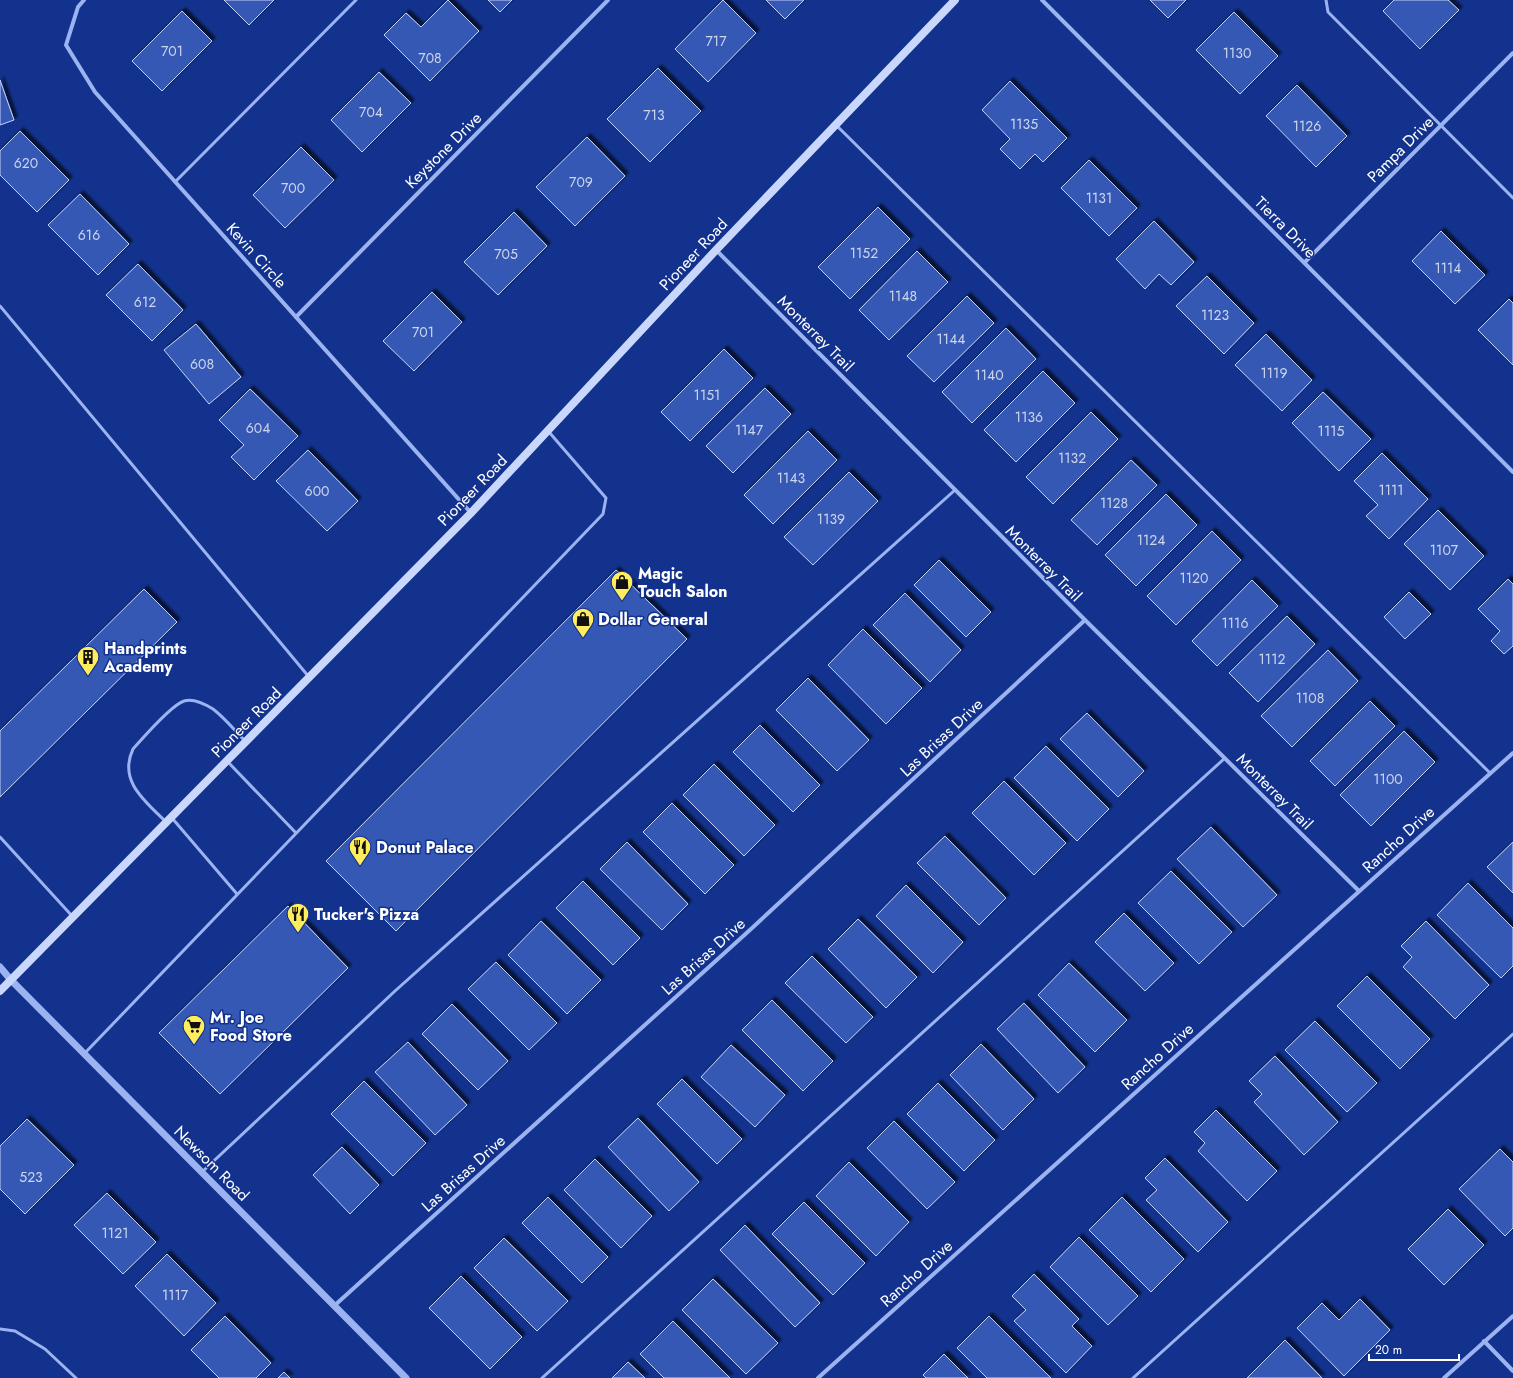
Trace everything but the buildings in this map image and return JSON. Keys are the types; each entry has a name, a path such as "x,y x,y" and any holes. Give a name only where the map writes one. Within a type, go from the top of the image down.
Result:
{"main road":[{"name":"Pioneer Road","path":"0,992 471,513 716,250 955,0"}],"street":[{"name":"Kevin Circle","path":"84,0 78,7 66,45 95,92 471,513"},
{"name":"Keystone Drive","path":"296,317 608,0"},
{"name":"Tierra Drive","path":"1042,0 1513,472"},
{"name":"Pampa Drive","path":"1305,262 1513,53"},
{"name":"Monterrey Trail","path":"716,250 1085,620 1358,890"},
{"name":"Las Brisas Drive","path":"334,1306 739,939 1085,620"},
{"name":"Rancho Drive","path":"818,1378 1513,752"},
{"name":"Newsom Road","path":"0,967 84,1054 406,1378"},
{"path":"1444,1378 1513,1316"},
{"path":"1484,1341 1513,1371"}],"lane":[{"path":"175,182 356,0"},
{"path":"1326,0 1328,12 1513,198"},
{"path":"836,125 1490,773"},
{"path":"0,306 309,677"},
{"path":"84,1054 603,514 606,498 548,430"},
{"path":"202,1172 395,991 955,490"},
{"path":"237,894 169,820 140,797 129,777 128,766 133,749 174,707 184,701 193,701 204,704 214,710 246,742"},
{"path":"542,1378 1225,758"},
{"path":"227,761 296,833"},
{"path":"0,837 73,917"},
{"path":"1133,1378 1513,1034"},
{"path":"0,1329 15,1331 45,1348 76,1378"}],"place":[{"name":"Magic Touch Salon","path":"622,602"},
{"name":"Dollar General","path":"583,638"},
{"name":"Handprints Academy","path":"88,676"},
{"name":"Donut Palace","path":"360,866"},
{"name":"Tucker's Pizza","path":"298,934"},
{"name":"Mr. Joe Food Store","path":"194,1046"}]}
